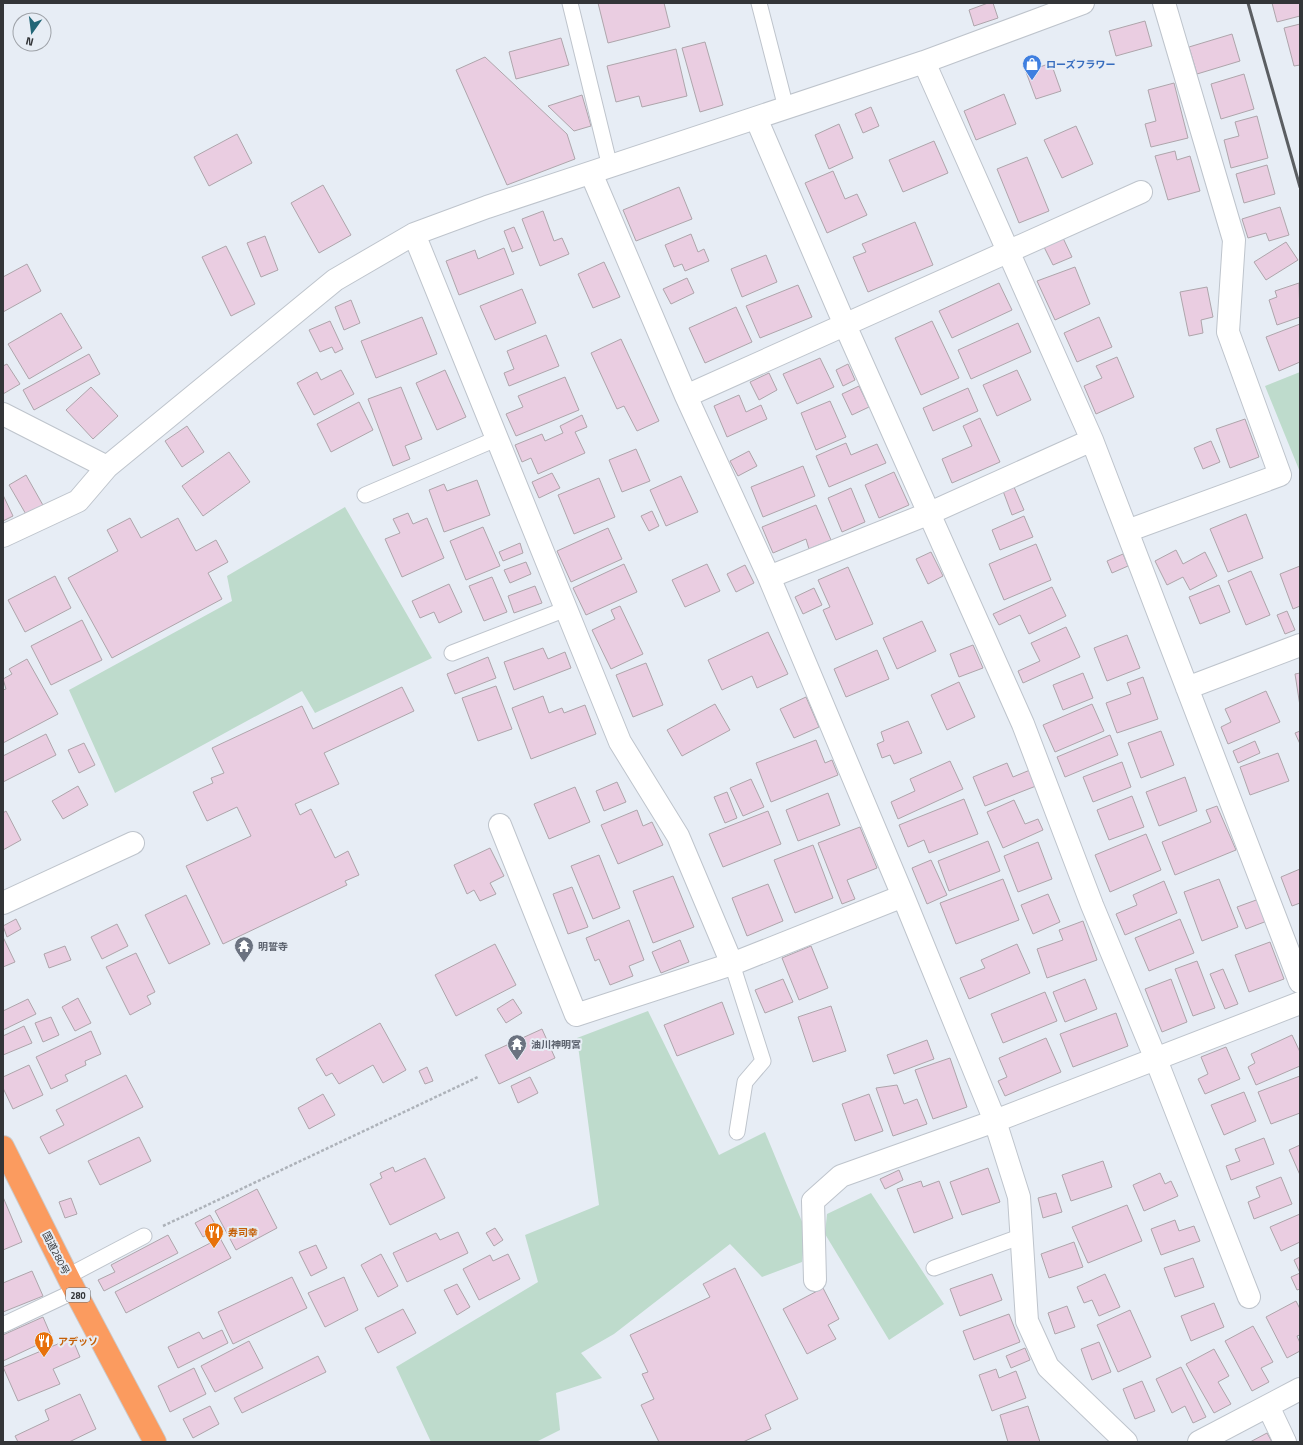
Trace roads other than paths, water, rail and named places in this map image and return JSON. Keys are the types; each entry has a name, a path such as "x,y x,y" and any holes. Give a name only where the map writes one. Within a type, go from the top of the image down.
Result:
{"highway":[{"name":"国道280号","path":"3,1147 72,1284 155,1442"}],"street":[{"path":"3,536 78,501 107,467 335,280 414,234 487,207 924,62 1083,3"},
{"path":"1127,531 1280,475 1228,332 1234,240 1164,3"},
{"path":"924,62 1092,440 1300,982"},
{"path":"756,118 845,324 1023,724 1092,905 1155,1057 1249,1297"},
{"path":"601,170 686,396 769,577 903,896 995,1121 1019,1197 1027,1321 1048,1367 1126,1442"},
{"path":"686,396 1141,192"},
{"path":"414,234 620,742 678,836 732,964"},
{"path":"3,414 107,467"},
{"path":"769,577 930,513 1092,440"},
{"path":"1187,688 1300,645"},
{"path":"500,825 576,1015 732,964 903,896"},
{"path":"3,903 133,843"},
{"path":"815,1280 813,1201 841,1176 995,1121 1155,1057 1300,1002"},
{"path":"1199,1442 1300,1389"},
{"path":"1268,1406 1286,1442"}],"lane":[{"path":"570,3 601,170"},
{"path":"759,3 786,108"},
{"path":"365,495 496,439"},
{"path":"452,653 566,610"},
{"path":"732,964 764,1061 745,1082 737,1132"},
{"path":"3,1325 72,1284 144,1236"},
{"path":"934,1268 1022,1236"}],"railway":[{"path":"1248,3 1300,187"}],"place":[{"name":"ローズフラワー","path":"1032,81"},
{"name":"明誓寺","path":"244,963"},
{"name":"油川神明宮","path":"517,1061"},
{"name":"寿司幸","path":"214,1249"},
{"name":"アデッソ","path":"44,1358"}]}
